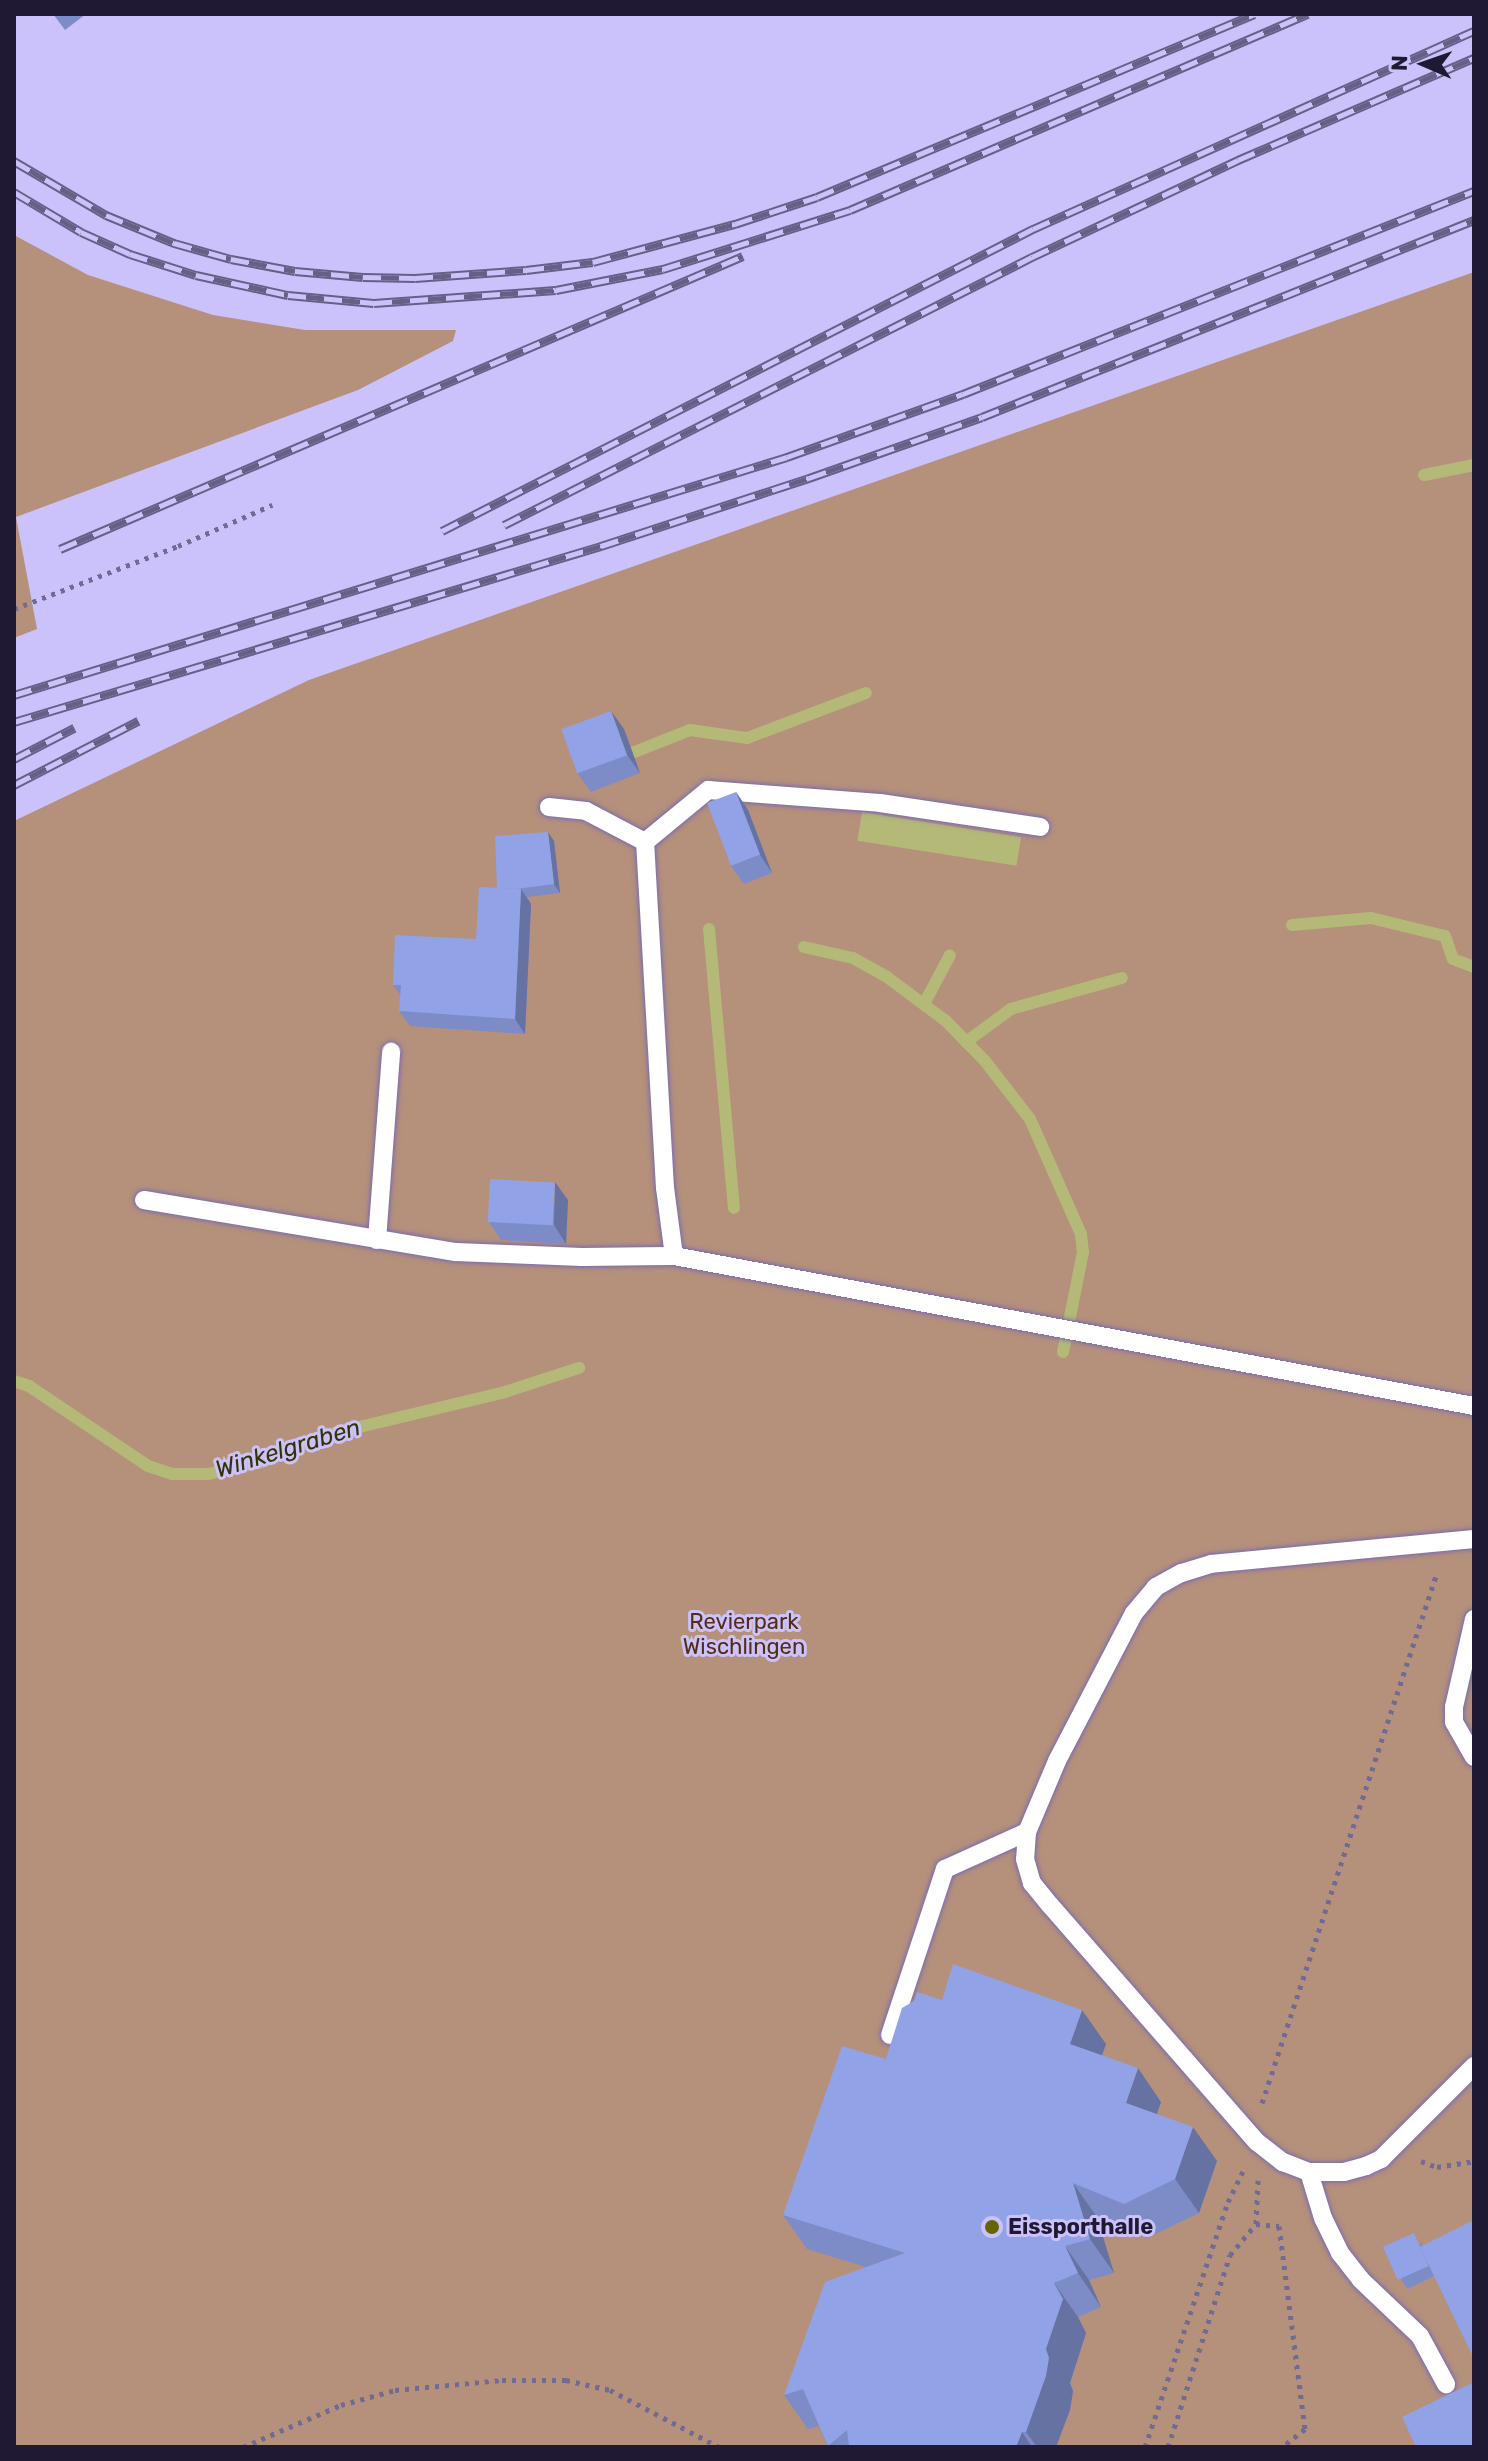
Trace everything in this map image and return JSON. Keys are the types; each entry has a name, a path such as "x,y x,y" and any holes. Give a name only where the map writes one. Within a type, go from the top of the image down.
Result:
{"lane":[{"path":"645,842 708,790 880,803 1040,827"},
{"path":"549,807 586,811 645,842"},
{"path":"645,842 665,1188 674,1256"},
{"path":"377,1240 391,1052"},
{"path":"144,1200 456,1252 582,1257 674,1256 1474,1406"},
{"path":"1474,1539 1211,1564 1181,1573 1156,1587 1134,1613 1057,1761 1027,1832 1025,1859 1032,1883 1257,2142 1283,2162 1309,2172 1344,2172 1381,2159 1474,2066"},
{"path":"1474,1619 1454,1707 1454,1722 1474,1757"},
{"path":"890,2035 945,1869 1027,1832"},
{"path":"1309,2172 1323,2218 1340,2253 1361,2280 1420,2336 1446,2384"}],"path":[{"path":"14,609 165,552 272,505"},
{"path":"1168,2447 1230,2255 1256,2224 1260,2109 1448,1542"},
{"path":"1145,2447 1228,2202 1257,2142"},
{"path":"1397,2142 1413,2158 1437,2167 1474,2161"},
{"path":"1256,2224 1279,2226 1305,2429 1282,2447"},
{"path":"243,2447 341,2405 395,2390 502,2380 566,2380 610,2390 719,2447"}],"green space":[{"path":"14,235 88,275 213,315 305,330 456,330 453,341 358,390 16,517 37,629 14,638"},
{"name":"Revierpark Wischlingen","path":"1474,272 1474,2447 14,2447 14,821 309,680"}],"shaded area":[{"path":"862,812 1021,837 1016,866 857,841"}],"building":[{"path":"611,711 627,755 577,773 561,729"},
{"path":"736,792 760,855 731,866 707,803"},
{"path":"548,832 554,884 497,888 495,836"},
{"path":"479,887 521,889 515,1019 399,1011 401,985 393,985 395,935 476,939"},
{"path":"490,1179 555,1182 553,1225 488,1222"},
{"name":"Eissporthalle","path":"953,1964 1082,2010 1070,2044 1138,2068 1126,2103 1193,2127 1175,2179 1124,2204 1073,2183 1090,2239 1065,2246 1078,2273 1054,2283 1063,2299 1046,2349 1049,2358 1046,2376 1026,2432 1022,2432 1016,2447 849,2447 847,2430 828,2446 803,2389 784,2395 825,2282 905,2253 783,2215 842,2046 886,2059 902,2008 914,2001 917,1992 942,2000"},
{"path":"1474,2220 1474,2359 1420,2247"},
{"path":"1414,2233 1429,2266 1398,2280 1383,2247"},
{"path":"1474,2382 1474,2447 1416,2447 1402,2417"}],"waterway":[{"path":"1424,475 1474,465"},
{"path":"632,753 690,730 747,738 866,693"},
{"path":"1292,925 1371,918 1445,936 1453,959 1474,967"},
{"name":"Winkelgraben","path":"709,929 734,1208"},
{"path":"804,947 853,958 887,977 946,1021 985,1061 1030,1119 1081,1234 1083,1252 1063,1352"},
{"path":"924,1004 950,955"},
{"path":"966,1042 1011,1009 1122,978"},
{"name":"Winkelgraben","path":"14,1381 29,1386 148,1466 172,1474 208,1474 261,1462 326,1435 505,1392 579,1368"}],"railway":[{"path":"14,161 106,215 174,243 231,259 295,271 363,277 415,278 526,270 593,262 735,224 817,197 1254,14"},
{"path":"14,192 81,232 130,254 196,275 288,295 374,303 556,290 663,269 850,210 1308,14"},
{"path":"442,531 1033,229 1474,31"},
{"path":"504,525 1032,257 1238,160 1474,58"},
{"path":"14,695 787,457 963,394 1474,191"},
{"path":"14,722 601,546 809,478 982,417 1474,220"},
{"path":"60,549 743,256"},
{"path":"14,785 138,721"},
{"path":"14,759 74,728"}],"place":[{"name":"Eissporthalle","path":"992,2227"}]}
